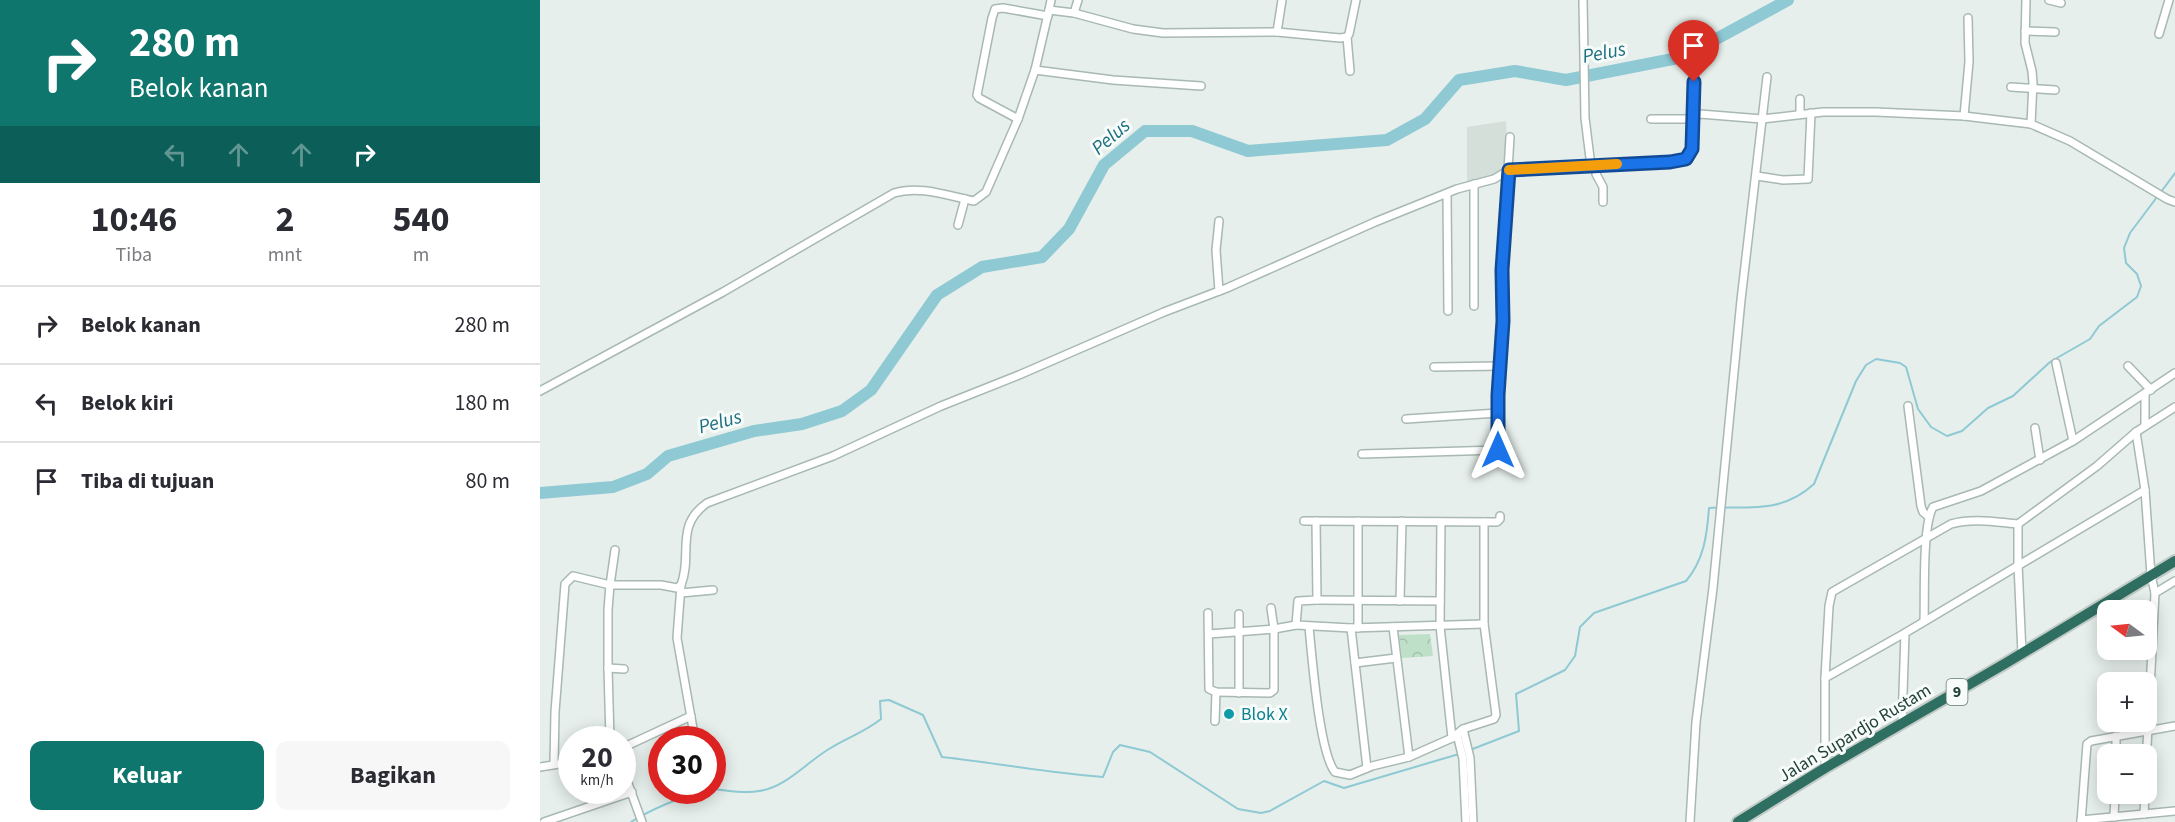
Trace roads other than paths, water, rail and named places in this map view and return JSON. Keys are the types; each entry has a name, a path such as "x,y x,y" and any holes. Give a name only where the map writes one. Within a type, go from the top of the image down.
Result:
{"highway":[{"name":"Jalan Supardjo Rustam","path":"1737,822 2175,561"}],"street":[{"path":"540,391 723,292 894,193 922,190 976,200 986,192 1018,118 1035,70 1051,0"},
{"path":"1074,13 1078,0"},
{"path":"1277,32 1282,0"},
{"path":"1350,71 1347,37 1356,0"},
{"path":"1584,0 1585,118 1596,174 1603,187 1603,202"},
{"path":"2026,0 2025,43 2032,71 2033,89 2031,124"},
{"path":"2049,0 2061,3"},
{"path":"2159,34 2169,0"},
{"path":"1018,118 977,95 995,9 1074,13 1133,29 1163,33 1277,32 1347,37"},
{"path":"1964,116 1969,63 1968,18"},
{"path":"2025,31 2055,32"},
{"path":"1035,70 1113,80 1201,86"},
{"path":"1690,822 1696,722 1767,77"},
{"path":"693,726 677,638 689,524 694,514 707,503 833,456 941,406 1219,291 1376,222 1494,178 1509,170 1670,162 1686,159 1692,149 1694,82"},
{"path":"2011,87 2055,90"},
{"path":"1800,99 1800,114"},
{"path":"1650,119 1693,118 1700,114 1762,119 1811,113 1876,112 1964,116 2031,124 2070,141 2175,202"},
{"path":"1757,176 1784,180 1808,179 1811,113"},
{"path":"1362,454 1498,450 1503,321 1502,270 1509,136"},
{"path":"1473,306 1474,184"},
{"path":"1447,194 1448,311"},
{"path":"958,225 965,199"},
{"path":"1219,291 1216,250 1220,221"},
{"path":"2056,363 2073,441"},
{"path":"1434,367 1501,366"},
{"path":"2128,366 2148,392 2145,426"},
{"path":"1924,621 1927,537 1929,517 1933,507 1981,491 2040,460 2073,441 2175,373"},
{"path":"1908,406 1921,506 1923,512 1929,517"},
{"path":"1825,768 1825,678 1829,606 1832,592 1951,524 1962,521 2018,524 2097,466 2136,432 2175,407"},
{"path":"1406,419 1498,413"},
{"path":"2035,428 2040,460"},
{"path":"2136,432 2145,490 2151,575 2155,593 2151,672"},
{"path":"1825,678 2145,490"},
{"path":"1304,521 1497,522 1500,516"},
{"path":"1316,521 1317,600"},
{"path":"1358,521 1355,663 1367,768"},
{"path":"1400,601 1402,521"},
{"path":"1441,522 1440,626 1457,733 1465,748 1467,758 1473,822"},
{"path":"1310,627 1316,693 1328,762 1335,772 1341,775 1350,775 1408,757 1496,717 1484,624 1484,522"},
{"path":"2018,524 2022,654"},
{"path":"610,726 608,610 615,550"},
{"path":"554,764 555,711 565,584 573,576 610,585 661,585 681,589 713,590"},
{"path":"2155,593 2175,581"},
{"path":"1296,626 1298,601 1440,601"},
{"path":"1208,613 1208,686 1216,692 1273,692 1274,629 1271,608"},
{"path":"1239,614 1239,693"},
{"path":"1209,634 1296,626 1355,628 1484,624"},
{"path":"1393,627 1408,757"},
{"path":"1902,723 1905,633"},
{"path":"1355,663 1396,658"},
{"path":"608,668 624,669"},
{"path":"1215,722 1216,692"},
{"path":"636,742 691,716"},
{"path":"2157,729 2175,726"},
{"path":"2137,732 2091,741 2087,744 2081,821 2175,811"},
{"path":"2116,736 2116,744"},
{"path":"1466,822 1467,758"},
{"path":"540,767 558,764"},
{"path":"636,803 642,821"},
{"path":"544,822 597,804"},
{"path":"2114,817 2115,804"},
{"path":"2144,804 2144,814"}],"waterway":[{"name":"Pelus","path":"540,493 613,487 647,474 668,456 754,431 802,424 842,411 871,390 937,295 982,267 1042,257 1069,229 1104,165 1145,131 1192,131 1248,151 1387,140 1425,119 1459,80 1515,71 1566,80 1683,57 1788,0"},
{"path":"2161,192 2175,173"},
{"path":"1470,750 1519,731 1516,694 1565,670 1575,656 1580,627 1594,613 1686,581 1701,556 1706,537 1709,508 1777,504 1802,494 1814,484 1856,381 1866,365 1876,359 1900,363 1906,367 1918,409 1931,427 1947,436 1962,431 1988,408 2013,396 2050,362 2090,339 2099,326 2137,297 2141,286 2137,274 2126,263 2124,248 2130,233 2157,197"},
{"path":"726,790 753,792 778,785 821,754 881,719 880,701 889,700 923,715 942,757 1103,777 1113,752 1120,745 1150,752 1238,809 1261,813 1270,811 1324,781 1344,788 1459,754"},
{"path":"631,822 665,804"}],"place":[{"name":"Blok X","path":"1229,714"}]}
